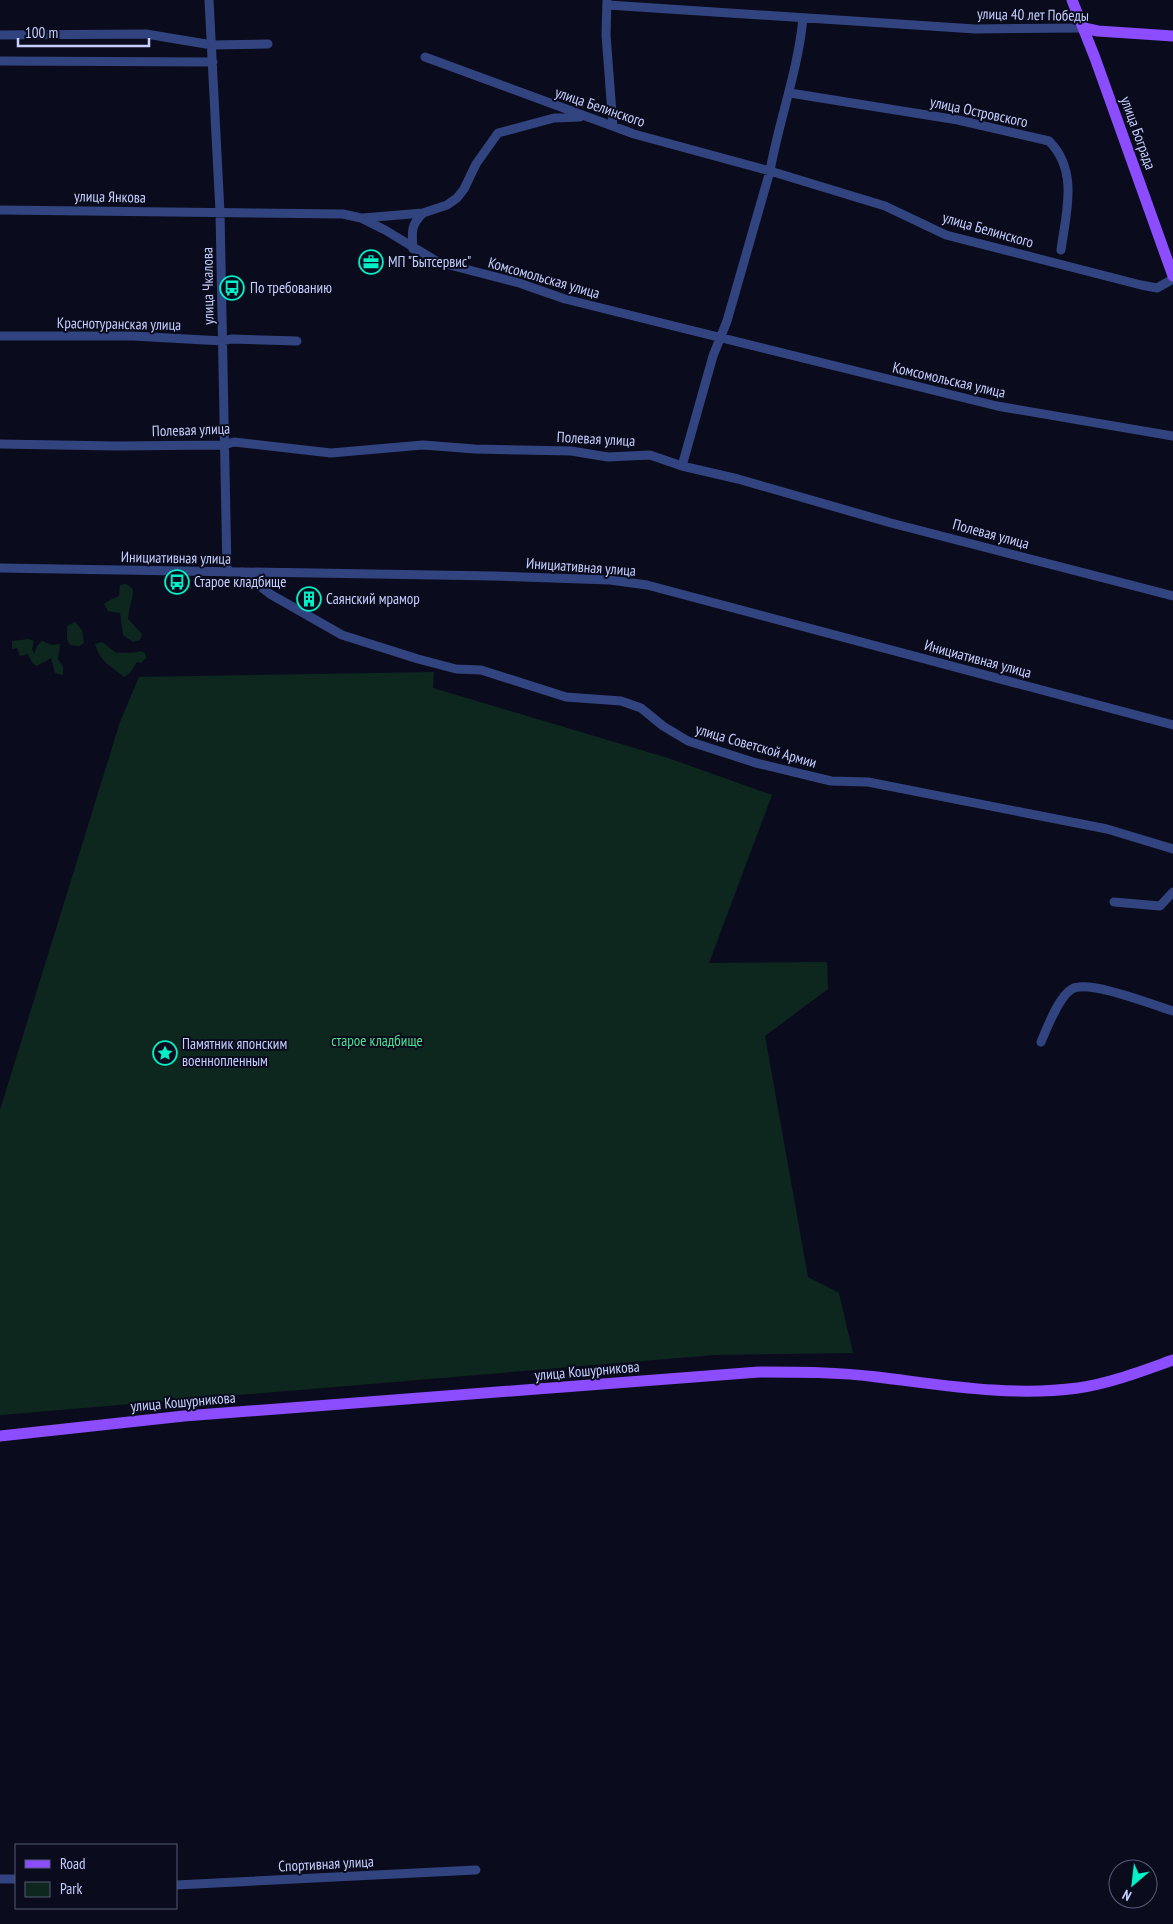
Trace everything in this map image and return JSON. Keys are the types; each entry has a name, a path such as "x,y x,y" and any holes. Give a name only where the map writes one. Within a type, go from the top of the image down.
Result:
{"main road":[{"name":"улица Бограда","path":"1072,0 1084,28 1173,278"},
{"name":"улица 40 лет Победы","path":"1084,28 1098,31 1173,36"},
{"name":"улица Кошурникова","path":"0,1436 184,1416 759,1372 834,1373 958,1388 1032,1391 1078,1388 1106,1382 1173,1360"}],"street":[{"name":"улица Чкалова","path":"209,0 220,212 227,572"},
{"path":"607,2 606,35 613,126"},
{"name":"улица 40 лет Победы","path":"607,2 803,18 975,29 1084,28"},
{"path":"682,466 713,356 722,338 770,172 774,148 790,93 800,45 803,18"},
{"path":"0,34 146,34 212,46 268,44"},
{"name":"улица Белинского","path":"425,57 634,134 885,206 946,235 1141,285 1157,288 1173,278"},
{"path":"0,61 213,62"},
{"name":"улица Островского","path":"790,93 958,120 1049,142 1058,150 1065,165 1069,188 1061,250"},
{"path":"361,218 394,217 422,213 447,205 457,198 464,189 476,164 498,133 554,118 585,117"},
{"name":"улица Янкова","path":"0,210 220,212"},
{"name":"Комсомольская улица","path":"220,212 343,214 361,218 438,262 519,284 565,299 997,406 1173,436"},
{"path":"413,249 412,230 414,221 422,213"},
{"name":"Краснотуранская улица","path":"0,336 133,336 223,341 232,339 297,342"},
{"name":"Полевая улица","path":"0,444 116,446 224,445 234,442 331,453 423,445 476,449 571,451 608,457 650,455 682,466 738,478 891,522 1173,596"},
{"name":"Инициативная улица","path":"0,568 494,576 610,580 647,586 1173,725"},
{"name":"улица Советской Армии","path":"242,572 270,594 342,635 456,669 482,670 566,697 621,701 641,708 663,726 688,741 713,750 799,775 831,781 868,782 1107,829 1173,850"},
{"path":"1114,902 1160,906 1173,892"},
{"path":"1041,1042 1064,997 1071,989 1081,985 1101,988 1173,1011"},
{"name":"Спортивная улица","path":"178,1885 476,1870"},
{"path":"0,1879 15,1879"}],"green space":[{"path":"126,584 133,589 128,619 142,634 140,640 133,642 123,635 120,613 108,611 104,604 119,596 120,585"},
{"path":"75,622 82,630 84,643 79,646 70,645 67,639 67,626"},
{"path":"29,639 34,641 32,649 34,654 37,646 42,641 52,645 60,644 58,659 63,667 63,675 55,673 51,658 37,666 33,664 28,654 20,656 17,648 12,649 12,641"},
{"path":"102,642 116,653 140,651 145,653 146,658 141,663 137,662 130,673 124,677 106,663 100,655 95,644"},
{"name":"старое кладбище","path":"434,672 433,688 668,758 772,795 709,963 827,962 828,989 765,1036 808,1277 839,1293 853,1353 715,1355 0,1415 0,1110 120,722 139,677"}],"place":[{"name":"МП \"Бытсервис\"","path":"371,262"},
{"name":"По требованию","path":"232,288"},
{"name":"Старое кладбище","path":"177,582"},
{"name":"Саянский мрамор","path":"309,599"},
{"name":"Памятник японским военнопленным","path":"165,1053"}]}
